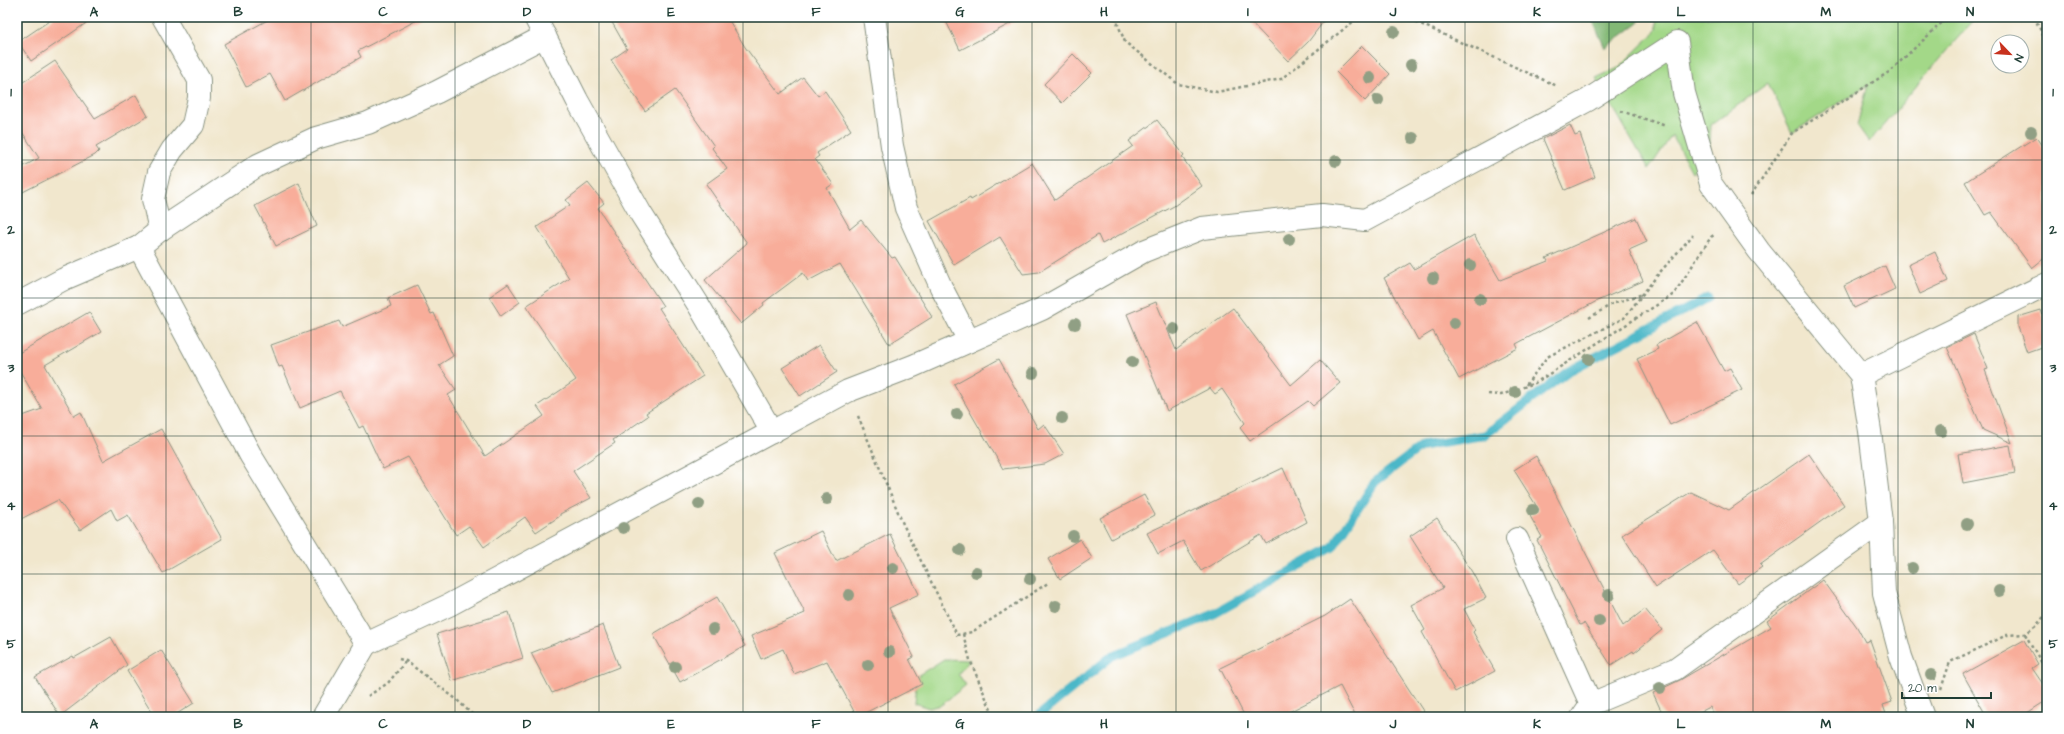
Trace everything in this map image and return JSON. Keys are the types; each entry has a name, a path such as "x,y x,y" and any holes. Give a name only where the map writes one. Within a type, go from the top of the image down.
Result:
{"street":[{"path":"160,230 153,199 158,172 172,150 193,125 198,98 199,80 163,17"},
{"path":"874,17 892,146 906,208 941,287 969,342"},
{"path":"17,304 64,279 139,246 160,230 258,165 316,138 368,123 437,92 540,26 578,100 641,214 698,304 772,432"},
{"path":"323,717 366,644 449,605 848,391 969,342 1042,309 1144,251 1202,228 1322,215 1364,220 1588,100 1677,42 1684,93 1711,184 1736,220 1861,375 1870,431 1881,522 1884,593 1900,657 1923,717"},
{"path":"139,246 250,456 366,644"},
{"path":"1861,375 2047,284"},
{"path":"1517,539 1586,710 1675,669 1881,522"}],"path":[{"path":"1116,17 1125,42 1178,84 1217,92 1281,79 1359,17"},
{"path":"1405,17 1588,100 1668,126 1670,130"},
{"path":"1488,394 1501,395 1535,382 1674,294 1711,237 1736,220 1792,133 1889,72 1948,17"},
{"path":"2034,17 2047,43"},
{"path":"1525,386 1547,357 1624,318 1660,272 1693,236"},
{"path":"1589,318 1612,304 1643,294"},
{"path":"848,391 904,524 957,635 972,632 1048,583"},
{"path":"1940,692 1950,662 2007,635 2025,634 2036,626 2047,613"},
{"path":"963,634 970,660 994,717"},
{"path":"2025,634 2047,672"},
{"path":"366,644 406,662 456,699 475,717"},
{"path":"363,699 388,683 406,662"}],"green space":[{"path":"1591,17 1638,17 1639,22 1605,48"},
{"path":"1656,17 1977,17 1869,142 1857,125 1868,85 1792,133 1768,83 1711,125 1709,157 1692,172 1672,135 1649,169 1596,78 1618,68 1657,30"},
{"path":"944,659 970,660 958,674 966,685 941,705 929,708 914,703 917,676"}],"building":[{"path":"55,17 95,17 31,61 18,42"},
{"path":"273,17 423,17 358,51 361,57 285,101 270,74 246,87 224,44"},
{"path":"609,17 727,17 745,47 780,94 803,77 818,96 825,91 851,130 817,153 819,156 815,159 833,184 827,188 850,229 861,220 892,258 895,257 932,317 889,344 840,264 808,281 803,273 763,303 764,305 741,324 705,280 747,243 706,184 727,169 712,148 714,146 675,90 645,111 611,60 627,49"},
{"path":"944,17 1023,17 960,50"},
{"path":"1246,17 1327,17 1308,42 1288,61"},
{"path":"1362,46 1390,74 1365,101 1336,72"},
{"path":"1073,54 1092,73 1062,103 1044,84"},
{"path":"55,61 95,119 136,95 148,116 96,147 99,151 95,155 17,195 17,170 39,158 17,124 17,86"},
{"path":"1157,120 1184,155 1182,157 1202,186 1174,206 1102,244 1098,235 1039,272 1023,274 1000,237 954,265 929,221 970,198 971,200 1032,163 1055,200 1133,146 1129,141"},
{"path":"1570,125 1575,136 1580,134 1595,177 1565,190 1543,139"},
{"path":"2036,137 2047,154 2047,256 2032,268 1991,212 1985,215 1965,182"},
{"path":"299,183 317,226 276,246 255,206"},
{"path":"588,183 604,203 598,208 663,306 659,308 703,376 646,413 648,416 613,440 615,443 573,471 591,498 560,514 560,516 536,532 525,517 484,547 469,526 456,535 408,457 383,469 363,426 359,428 340,391 300,408 282,366 279,367 271,345 339,321 342,327 391,306 388,298 417,285 431,314 434,313 453,356 439,365 456,390 448,395 485,456 544,416 537,406 576,380 526,306 569,278 537,227 570,205 566,200"},
{"path":"1636,218 1647,242 1629,250 1643,281 1597,301 1516,344 1518,348 1459,379 1433,331 1418,340 1384,278 1410,263 1414,269 1474,235 1500,280 1548,261 1546,258"},
{"path":"1935,252 1948,281 1920,294 1908,265"},
{"path":"1885,266 1895,289 1854,308 1844,286"},
{"path":"508,284 520,302 501,316 489,297"},
{"path":"1156,302 1176,350 1233,308 1291,385 1320,360 1340,383 1313,406 1308,401 1250,441 1240,428 1245,423 1222,389 1215,394 1210,388 1167,411 1127,314"},
{"path":"2041,310 2047,327 2047,345 2027,352 2018,327 2018,317"},
{"path":"89,312 101,332 45,365 74,416 81,412 103,461 161,429 222,539 163,573 128,515 117,521 111,509 80,530 58,500 17,521 17,418 42,409 17,366 17,354"},
{"path":"1697,322 1724,371 1730,368 1742,390 1670,425 1637,359 1658,349 1656,345"},
{"path":"1974,334 1988,369 1985,370 2012,443 1983,430 1947,347"},
{"path":"819,345 837,372 800,396 782,368"},
{"path":"999,359 1038,429 1044,424 1064,454 1045,464 1003,469 954,384"},
{"path":"2010,445 2015,473 1963,483 1958,454"},
{"path":"1809,454 1844,505 1760,565 1762,567 1738,584 1713,550 1656,587 1622,535 1691,492 1729,510"},
{"path":"1536,456 1623,626 1645,609 1662,630 1634,653 1633,651 1611,665 1584,623 1580,625 1537,540 1542,537 1530,516 1539,510 1514,470"},
{"path":"1283,468 1307,522 1266,544 1261,535 1201,571 1183,541 1158,554 1147,533"},
{"path":"1144,495 1155,515 1111,539 1100,518"},
{"path":"1437,518 1472,572 1486,598 1464,609 1475,630 1473,632 1495,671 1455,692 1422,632 1425,630 1411,605 1443,588 1410,536"},
{"path":"821,531 836,561 890,534 919,594 889,608 914,657 909,659 922,684 857,717 827,661 794,674 783,649 761,659 751,636 805,613 775,553"},
{"path":"1080,539 1092,558 1060,579 1048,559"},
{"path":"1823,580 1857,627 1865,642 1870,640 1892,702 1883,705 1887,717 1715,717 1710,707 1690,717 1664,717 1653,693 1680,680 1771,627 1767,621"},
{"path":"717,597 745,646 680,682 653,634"},
{"path":"1350,599 1427,717 1356,717 1340,686 1279,717 1245,717 1220,668 1325,616"},
{"path":"509,612 523,658 452,681 437,634"},
{"path":"603,625 619,667 552,693 531,653"},
{"path":"111,637 127,665 60,716 35,677 73,656 74,658"},
{"path":"2024,640 2038,664 2032,668 2047,690 2047,700 2021,717 1987,717 1963,674"},
{"path":"161,650 194,703 172,717 155,717 127,671"}],"waterway":[{"path":"1037,717 1112,656 1212,615 1333,547 1375,482 1422,446 1485,435 1567,372 1708,298"}]}
